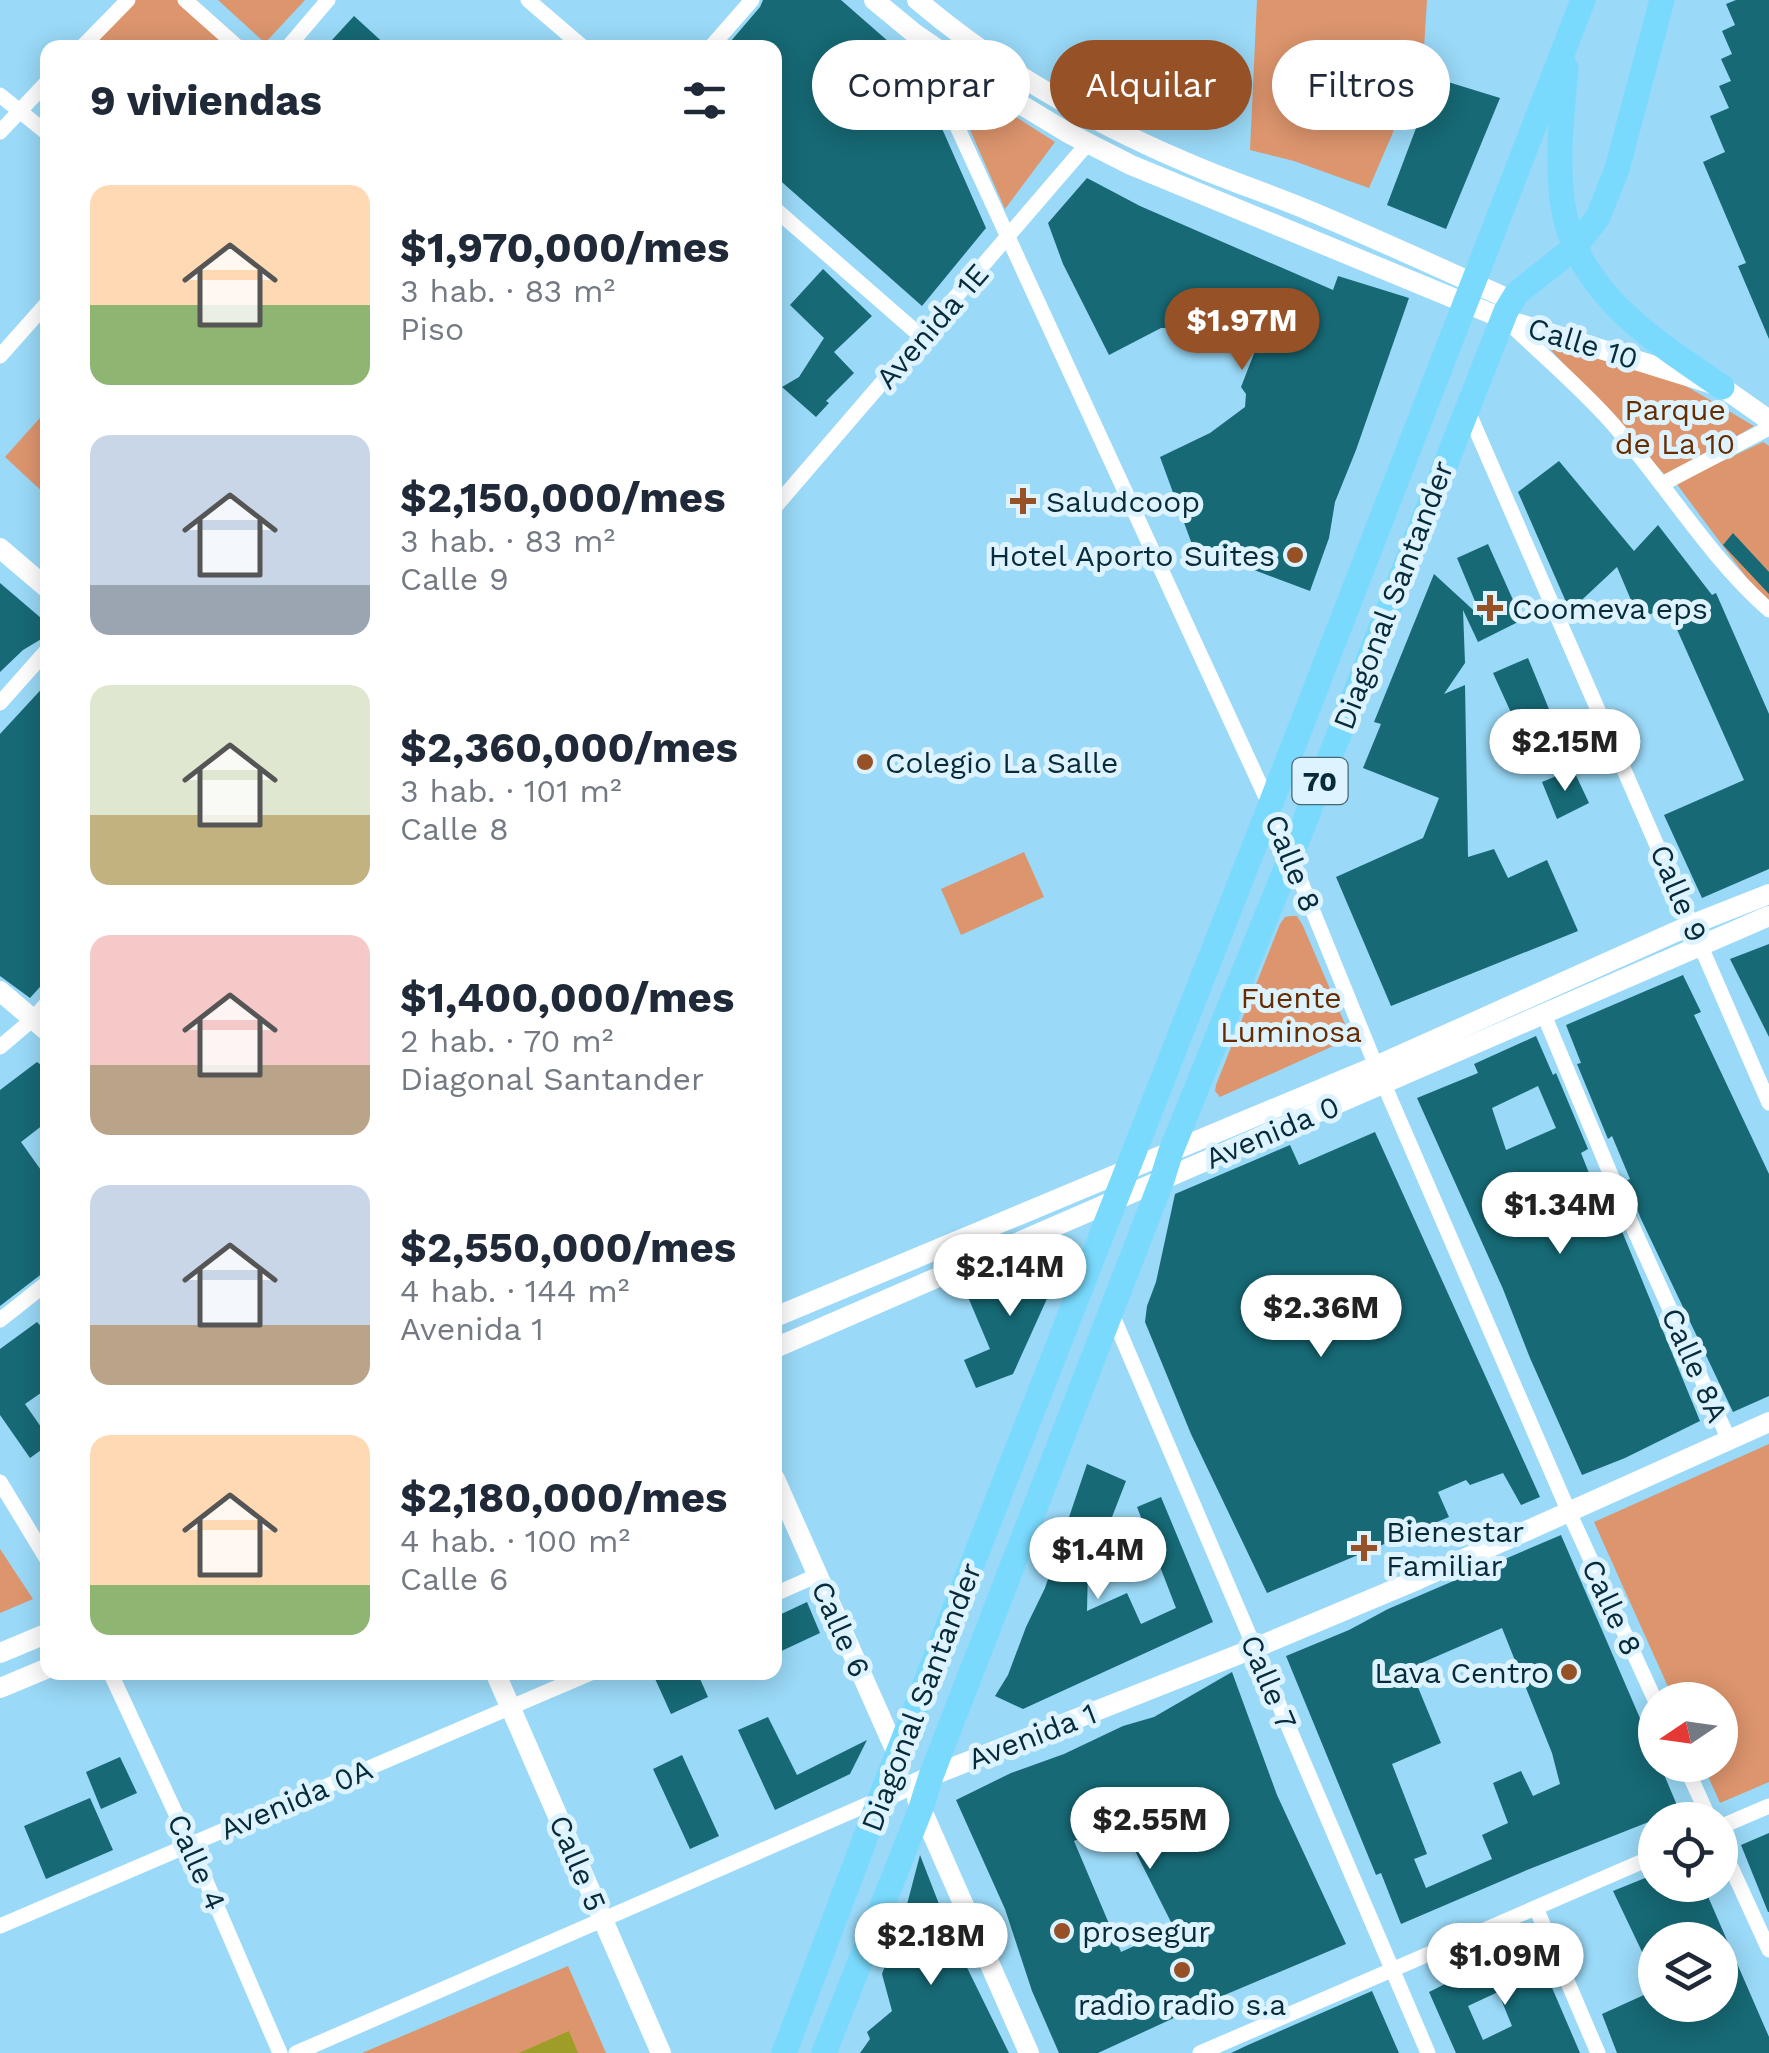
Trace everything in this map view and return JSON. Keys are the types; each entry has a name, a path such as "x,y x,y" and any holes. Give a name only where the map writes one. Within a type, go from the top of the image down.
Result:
{"main road":[{"name":"Diagonal Santander","path":"784,2053 1583,0"},
{"name":"Diagonal Santander","path":"824,2053 921,1790 1467,409 1517,293 1574,248 1598,217 1612,186 1662,0"},
{"path":"1569,38 1560,157 1562,198 1574,248 1594,283 1623,314 1722,387"}],"street":[{"path":"89,40 128,0"},
{"path":"185,0 230,40"},
{"path":"295,40 328,0"},
{"path":"528,0 575,40"},
{"path":"717,40 752,0"},
{"path":"874,0 914,33 1000,92 1088,143 1182,188 1470,293"},
{"path":"917,0 943,22 1081,111 1190,164 1310,211 1470,293"},
{"name":"Calle 8","path":"914,33 1270,806 1568,1510 1647,1682"},
{"path":"0,132 40,89"},
{"path":"0,95 40,127"},
{"name":"Avenida 1E","path":"782,500 1088,143"},
{"path":"782,215 923,338"},
{"name":"Calle 10","path":"1470,293 1722,387 1769,424"},
{"path":"1508,309 1610,420 1713,552 1769,610"},
{"path":"0,356 40,311"},
{"name":"Calle 9","path":"1467,409 1769,1103"},
{"path":"1662,484 1769,424"},
{"path":"0,548 40,582"},
{"path":"0,703 40,658"},
{"name":"Avenida 0","path":"782,1314 1171,1152 1544,1015 1769,894"},
{"name":"Avenida 0","path":"782,1345 1162,1180 1381,1075 1697,934 1769,916"},
{"path":"0,991 40,1026 0,1047"},
{"name":"Calle 8A","path":"1544,1015 1631,1223 1729,1440"},
{"path":"0,1320 40,1288"},
{"name":"Calle 7","path":"1111,1310 1428,2053"},
{"name":"Avenida 1","path":"296,2053 880,1799 921,1790 1416,1580 1769,1422"},
{"path":"0,1482 40,1548"},
{"name":"Calle 6","path":"782,1495 898,1757 921,1790 1029,2053"},
{"path":"782,1591 818,1575"},
{"path":"0,1653 40,1636"},
{"path":"0,1688 40,1671"},
{"name":"Calle 4","path":"114,1680 280,2053"},
{"name":"Calle 5","path":"499,1680 661,2053"},
{"name":"Avenida 0A","path":"0,1926 574,1680"},
{"path":"1738,1819 1769,1806"},
{"path":"1200,2053 1638,1863"},
{"path":"1738,1882 1769,1950"},
{"path":"1536,1908 1598,2053"}],"green space":[{"path":"122,0 196,0 241,40 87,40"},
{"path":"218,0 305,0 268,40 262,40"},
{"path":"1257,0 1427,0 1424,40 1272,40 1272,130 1394,130 1369,188 1250,150"},
{"path":"1030,126 1055,142 1005,209 970,130 1030,130"},
{"name":"Parque de La 10","path":"1540,338 1657,369 1754,426 1667,477"},
{"path":"40,418 40,490 5,457"},
{"name":"Parque de La 10","path":"1763,442 1769,446 1769,600 1752,585 1676,483"},
{"path":"1024,852 1044,897 961,935 941,889"},
{"name":"Fuente Luminosa","path":"1297,916 1351,1038 1220,1097 1216,1085 1280,924 1285,917"},
{"path":"1769,1444 1769,1782 1720,1802 1711,1782 1738,1782 1738,1682 1666,1682 1594,1522"},
{"path":"0,1549 33,1599 0,1613"},
{"path":"568,1966 606,2053 362,2053"}],"shaded area":[{"path":"569,2031 578,2053 519,2053"}],"building":[{"path":"763,0 841,0 887,40 812,40 812,130 943,130 986,228 922,306 782,182 782,40 732,40"},
{"path":"1736,0 1769,0 1769,339 1738,266 1746,263 1703,162 1725,152 1710,116 1729,108 1719,86 1731,81 1721,59 1732,54 1722,31 1735,25 1726,4"},
{"path":"354,16 380,40 332,40"},
{"path":"1450,83 1500,98 1446,229 1387,205 1415,130 1450,130"},
{"path":"1087,178 1140,206 1333,290 1338,276 1409,298 1335,502 1329,538 1310,591 1193,547 1160,457 1210,433 1245,407 1246,394 1241,387 1255,351 1210,327 1161,328 1109,355 1063,264 1048,223"},
{"path":"823,269 872,316 834,352 854,373 816,417 782,387 799,377 824,338 790,305"},
{"path":"1559,461 1634,551 1658,525 1712,595 1716,593 1769,714 1769,869 1702,898 1664,815 1744,780 1667,607 1639,619 1617,567 1570,611 1518,492"},
{"path":"1733,533 1769,572 1769,594 1723,545"},
{"path":"1488,544 1522,620 1478,642 1463,610 1465,663 1444,694 1465,685 1468,857 1494,849 1508,878 1547,860 1578,931 1391,1006 1336,877 1423,838 1439,798 1363,768 1381,724 1374,722 1434,574 1482,618 1457,558"},
{"path":"0,583 40,617 40,640 0,672"},
{"path":"1528,658 1551,714 1518,728 1493,673"},
{"path":"40,691 40,987 30,998 0,976 0,734"},
{"path":"1573,769 1589,803 1557,819 1542,782"},
{"path":"1769,944 1769,1037 1730,959"},
{"path":"1683,975 1701,1012 1694,1015 1769,1174 1769,1396 1733,1412 1641,1219 1626,1181 1630,1179 1612,1136 1608,1139 1577,1064 1581,1063 1566,1025"},
{"path":"1536,1036 1588,1149 1581,1153 1597,1193 1605,1190 1700,1421 1582,1475 1417,1098 1478,1073 1474,1064","holes":["1538,1086 1556,1128 1506,1150 1492,1108"]},
{"path":"37,1062 40,1064 40,1127 21,1142 40,1169 40,1275 0,1306 0,1090"},
{"path":"1375,1132 1540,1497 1521,1505 1503,1473 1470,1485 1466,1480 1438,1492 1449,1517 1267,1593 1191,1434 1145,1322 1147,1306 1175,1194 1290,1145 1299,1165"},
{"path":"1069,1250 1013,1374 976,1388 964,1360 990,1349 968,1297"},
{"path":"37,1322 40,1325 40,1394 25,1404 40,1426 40,1451 30,1458 0,1415 0,1349"},
{"path":"1087,1464 1126,1481 1108,1519 1109,1544 1104,1555 1096,1551 1094,1564 1088,1568 1087,1611 1127,1593 1141,1624 1176,1608 1137,1507 1161,1497 1213,1622 1023,1709 995,1696 1045,1588"},
{"path":"1561,1535 1638,1714 1638,1782 1667,1782 1676,1802 1638,1802 1638,1826 1401,1924 1381,1873 1376,1875 1286,1656 1388,1609","holes":["1502,1628 1552,1753 1560,1784 1533,1796 1521,1771 1493,1783 1508,1823 1482,1835 1492,1859 1426,1888 1414,1859 1427,1854 1392,1764 1441,1743 1410,1668"]},
{"path":"807,1602 820,1633 782,1651 782,1614"},
{"path":"1232,1672 1277,1795 1346,1944 1098,2053 1059,2053 1032,1991 1005,1909 956,1800 1123,1726 1154,1717","holes":["1120,1821 1174,1928 1121,1952 1074,1841"]},
{"path":"656,1680 701,1680 708,1697 671,1714"},
{"path":"768,1717 797,1775 867,1740 850,1774 775,1810 738,1730"},
{"path":"682,1755 719,1836 690,1849 653,1769"},
{"path":"120,1757 137,1793 101,1809 86,1772"},
{"path":"90,1798 113,1850 46,1879 24,1826"},
{"path":"1769,1833 1769,1912 1768,1912 1741,1845"},
{"path":"920,1855 951,1935 1009,2053 860,2053 870,2039 867,2032 892,2011 882,1974 905,1912"},
{"path":"1638,1881 1638,1902 1710,1902 1719,1922 1638,1922 1638,1943 1613,1891"},
{"path":"1532,1941 1580,2053 1456,2053 1429,1992","holes":["1498,1992 1512,2026 1483,2040 1468,2006"]},
{"path":"1738,1966 1769,2037 1769,2053 1617,2053 1602,2014 1638,1998 1638,2022 1738,2022"},
{"path":"1372,1991 1399,2053 1231,2053 1248,2045"}],"place":[{"name":"Saludcoop","path":"1023,501"},
{"name":"Hotel Aporto Suites","path":"1295,555"},
{"name":"Coomeva eps","path":"1490,608"},
{"name":"Colegio La Salle","path":"865,762"},
{"name":"Bienestar Familiar","path":"1364,1548"},
{"name":"Lava Centro","path":"1569,1672"},
{"name":"prosegur","path":"1062,1931"},
{"name":"radio radio s.a","path":"1182,1970"}]}
